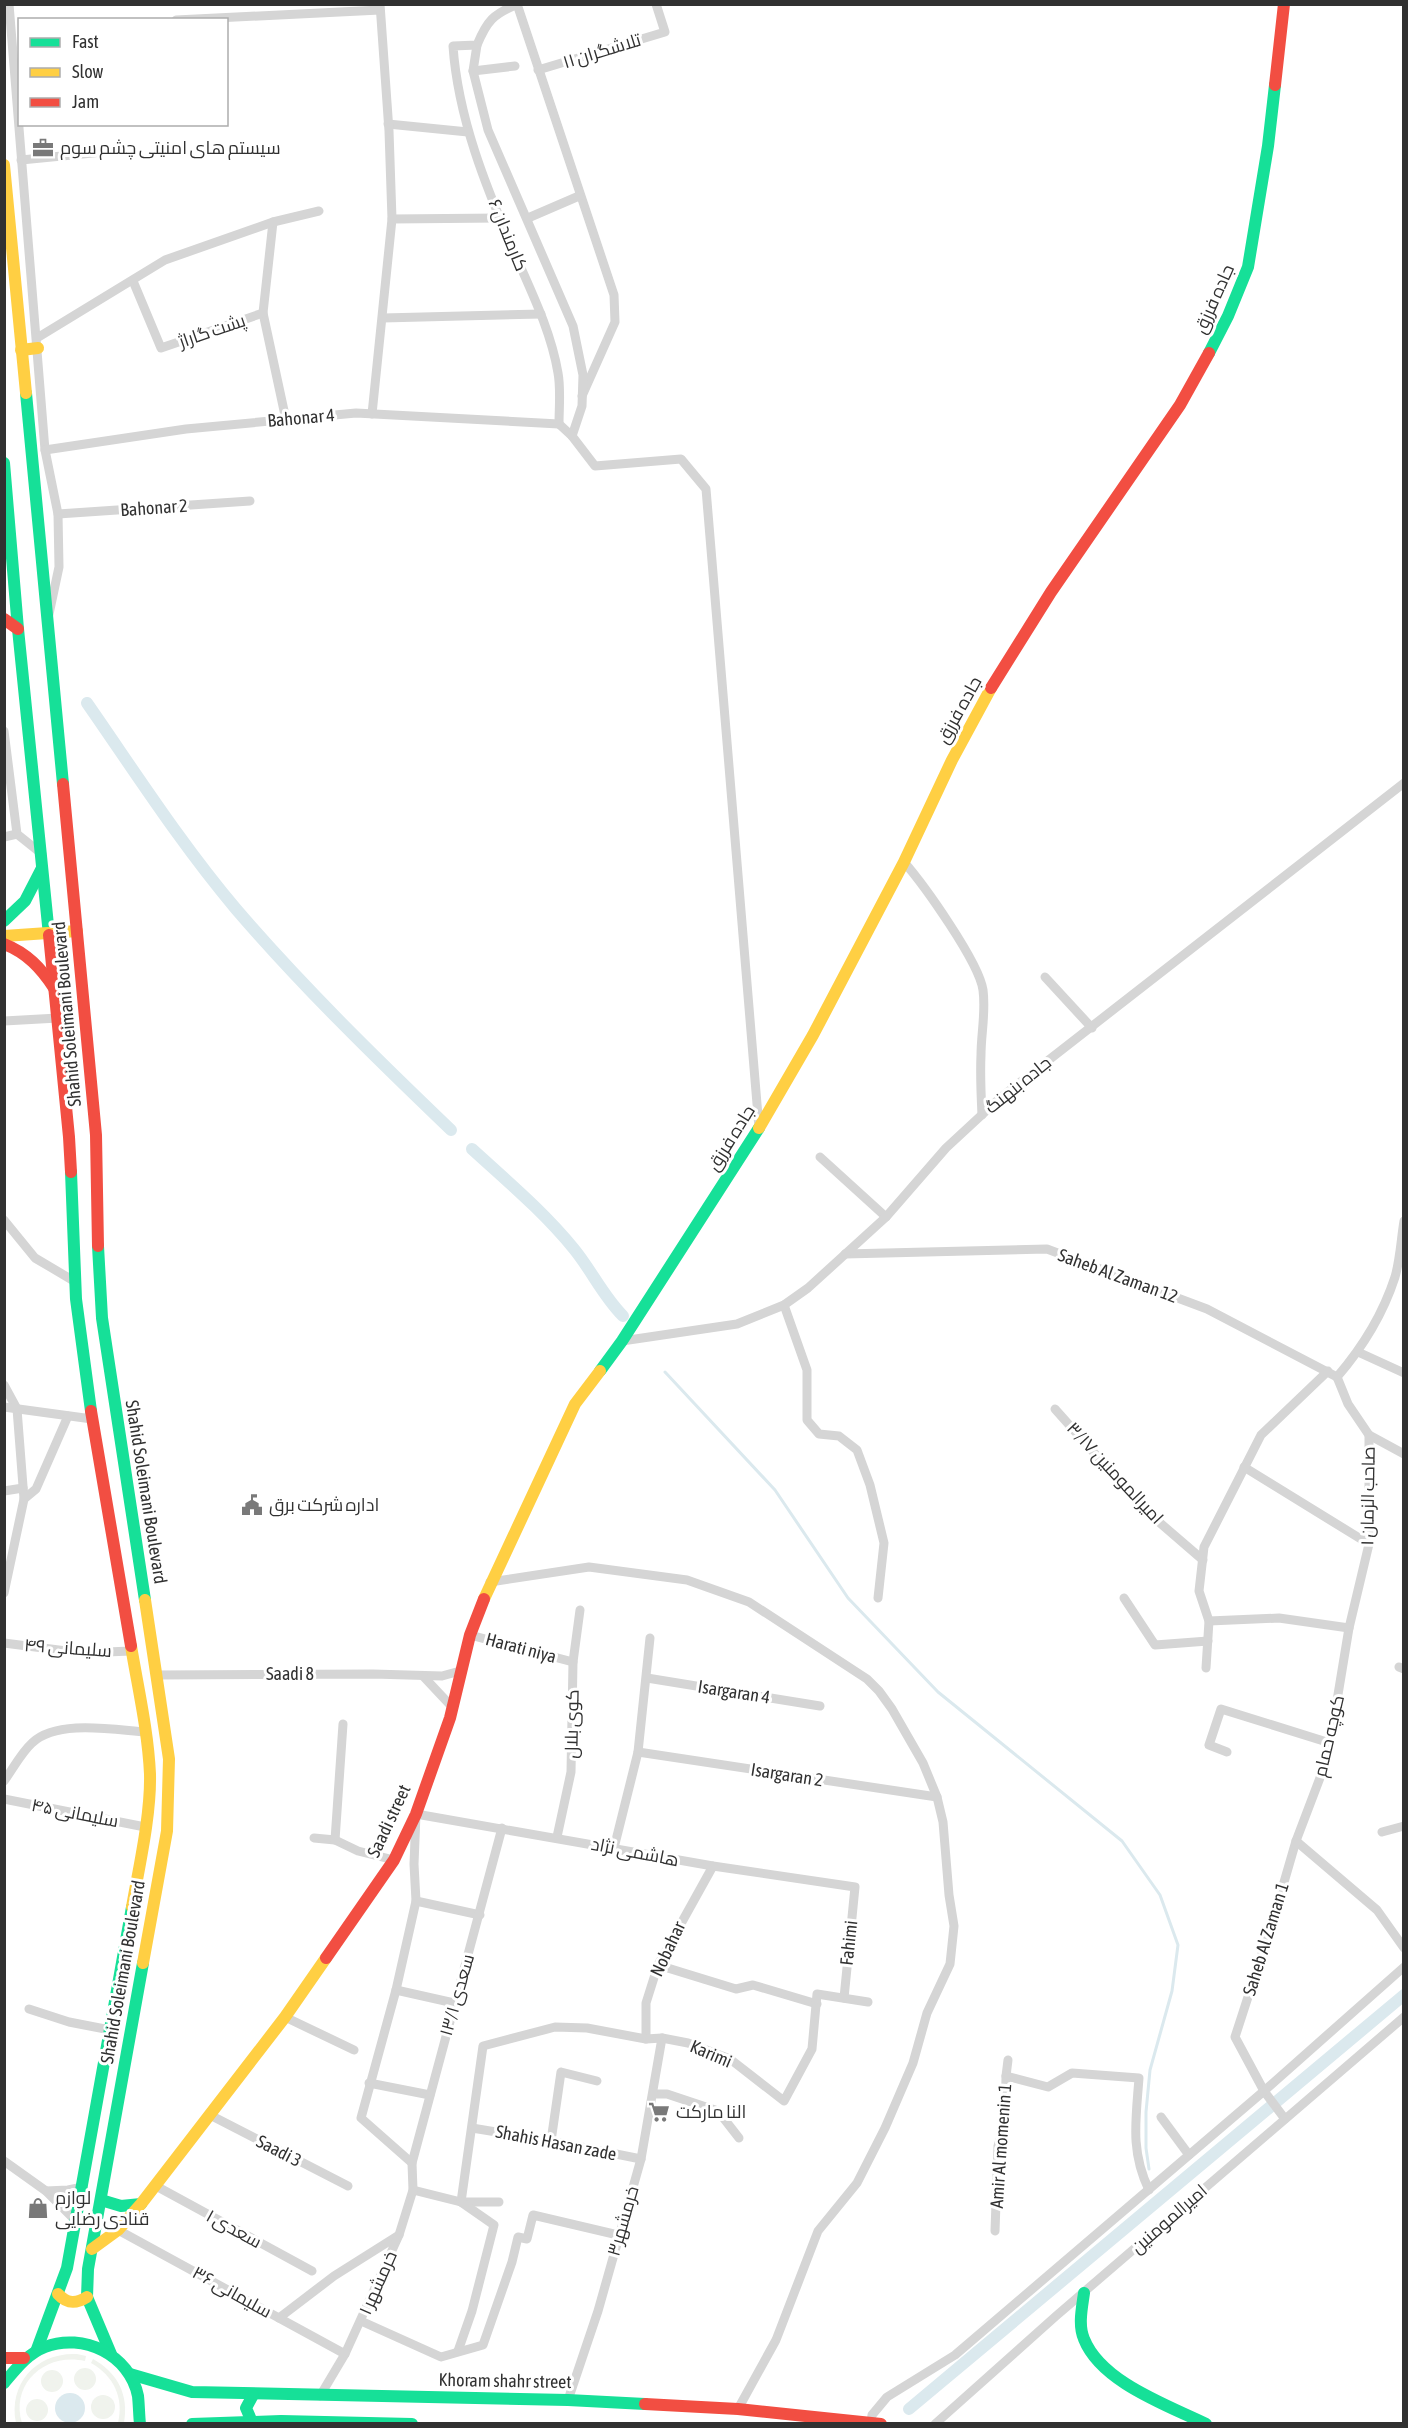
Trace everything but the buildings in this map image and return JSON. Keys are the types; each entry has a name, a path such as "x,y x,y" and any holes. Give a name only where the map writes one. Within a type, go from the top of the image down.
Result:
{"main road":[{"name":"جاده فرزق","path":"575,1404 622,1341 759,1128 813,1035 904,862 952,760 1003,667 1051,592 1180,405 1228,316 1248,267 1259,211 1284,4"},
{"name":"Shahid Soleimani Boulevard","path":"4,165 9,265 21,350 96,1135 102,1318 169,1759 169,1813 88,2269 87,2297 111,2354"},
{"path":"21,350 38,343"},
{"name":"Shahid Soleimani Boulevard","path":"4,463 18,629 69,1137 74,1281 92,1419 146,1732 150,1776 145,1827 83,2187 67,2268 38,2349"},
{"path":"4,589 15,575"},
{"path":"4,619 18,629"},
{"path":"4,921 26,901 42,861"},
{"path":"4,936 77,931"},
{"path":"4,945 30,958 41,968 55,990"},
{"name":"Saadi street","path":"92,2249 118,2230 156,2186 285,2017 394,1860 416,1814 453,1708 470,1635 490,1582 532,1499 575,1404"},
{"path":"119,1582 142,1578"},
{"path":"101,2200 118,2208 141,2204"},
{"path":"1084,2293 1081,2317 1083,2337 1093,2358 1111,2376 1206,2424"},
{"path":"58,2294 63,2301 69,2303 82,2301 87,2297"},
{"path":"4,2383 12,2370 38,2349 55,2343 73,2341 92,2345 111,2354 130,2374 140,2397 140,2424"},
{"path":"4,2358 24,2358"},
{"name":"Khoram shahr street","path":"130,2374 192,2392 568,2400 738,2409 876,2423"},
{"path":"252,2422 245,2408 247,2401 253,2395"},
{"path":"192,2424 252,2422 412,2424"}],"street":[{"path":"9,4 18,108"},
{"name":"تلاشگران ۱۱","path":"538,70 665,33 656,4"},
{"path":"572,436 582,406 582,396 583,375 573,326 488,129 473,71 477,45 484,28 495,14 517,5 614,295 615,322 582,396"},
{"path":"195,18 274,9 380,7 393,219 372,414"},
{"name":"کارمندان ۶","path":"477,45 453,46 455,76 468,132 500,218 541,314 558,374 559,424"},
{"path":"473,71 515,66"},
{"path":"388,124 468,132"},
{"path":"19,126 45,450 58,514 59,567 47,625"},
{"path":"21,160 112,151"},
{"path":"528,219 579,196"},
{"path":"38,343 165,260 273,222 319,211"},
{"path":"393,219 500,218"},
{"path":"273,222 263,313 286,420"},
{"name":"پشت گاراژ","path":"133,281 161,348 263,313"},
{"path":"383,318 541,314"},
{"name":"Bahonar 4","path":"45,450 186,429 356,413 559,424"},
{"path":"559,424 572,436 595,465 681,459 706,489 759,1128"},
{"name":"Bahonar 2","path":"58,514 250,501"},
{"path":"4,523 11,542"},
{"path":"4,731 17,834 42,861"},
{"name":"جاده بنهنگ","path":"622,1341 737,1324 784,1305 808,1288 886,1216 946,1148 1000,1098 1404,783"},
{"path":"4,837 17,834"},
{"path":"904,862 921,881 975,969 983,988 982,1115"},
{"path":"1045,977 1092,1028"},
{"path":"4,1021 58,1017"},
{"path":"820,1157 886,1216"},
{"path":"4,1220 35,1258 74,1281"},
{"path":"1404,1221 1395,1275 1376,1321 1358,1352 1337,1377 1348,1404 1369,1435 1404,1454"},
{"name":"Saheb Al Zaman 12","path":"845,1254 1047,1249 1207,1308 1337,1377"},
{"path":"784,1305 807,1370 807,1420 819,1434 839,1436 857,1450 870,1485 884,1543 878,1598"},
{"path":"1358,1352 1404,1373"},
{"path":"1206,1668 1209,1621 1199,1590 1204,1547 1261,1435 1328,1371"},
{"path":"4,1385 17,1408 24,1499 4,1593"},
{"path":"4,1407 92,1419"},
{"name":"امیرالمومنین ۳/۱۷","path":"1055,1409 1145,1510 1203,1560"},
{"path":"24,1499 36,1489 68,1416"},
{"name":"صاحب الزمان ۱","path":"1349,1628 1369,1544 1369,1435"},
{"path":"1244,1467 1369,1544"},
{"path":"4,1491 23,1488"},
{"path":"490,1582 589,1567 687,1580 749,1602 867,1679 879,1691 923,1763 937,1797 943,1822 954,1926 950,1964 927,2013 913,2063 885,2128 857,2183 818,2231 776,2340 738,2409"},
{"path":"1124,1598 1155,1645 1208,1641"},
{"name":"کوی بلال","path":"556,1837 571,1772 573,1662 580,1610"},
{"path":"1209,1621 1278,1618 1349,1628"},
{"name":"کوچه حمام","path":"1296,1840 1326,1762 1349,1628"},
{"name":"Harati niya","path":"470,1635 573,1662"},
{"path":"614,1848 638,1752 650,1638"},
{"name":"سلیمانی ۴۹","path":"4,1643 82,1653 131,1651"},
{"name":"Saadi 8","path":"157,1675 442,1676 460,1671"},
{"path":"423,1676 453,1708"},
{"name":"Isargaran 4","path":"647,1678 820,1706"},
{"path":"1227,1752 1209,1745 1221,1709 1330,1743"},
{"path":"335,1840 343,1724"},
{"path":"4,1781 33,1742 55,1731 73,1728 146,1732"},
{"name":"Isargaran 2","path":"638,1752 937,1797"},
{"name":"سلیمانی ۴۵","path":"4,1799 145,1827"},
{"path":"412,2163 361,2118 396,1990 416,1901 414,1864 416,1814"},
{"name":"هاشمی نژاد","path":"416,1814 713,1866 855,1887"},
{"path":"1382,1832 1404,1826"},
{"name":"سعدی ۱۳/۱","path":"412,2163 502,1828"},
{"path":"314,1838 335,1840 358,1851 394,1860"},
{"path":"1296,1840 1377,1910 1404,1948"},
{"name":"Saheb Al Zaman 1","path":"1264,2091 1235,2037 1296,1840"},
{"name":"Nobahar","path":"646,2039 646,2003 658,1965 713,1866"},
{"name":"Fahimi","path":"844,1998 855,1887"},
{"path":"416,1901 480,1915"},
{"path":"658,1965 736,1989 753,1985 817,1999 844,1998 868,2002"},
{"path":"876,2423 872,2415 887,2397 955,2355 1264,2091 1404,1966"},
{"path":"396,1990 454,2002"},
{"name":"Karimi","path":"472,2128 483,2046 555,2027 587,2028 646,2039 662,2038 688,2043 730,2059 784,2100 812,2049 817,1999"},
{"path":"29,2009 69,2022 110,2030"},
{"path":"285,2017 354,2050"},
{"name":"امیرالمومنین","path":"935,2424 1404,2017"},
{"name":"خرمشهر۳","path":"568,2400 598,2311 641,2159 662,2038"},
{"name":"Amir Al momenin 1","path":"995,2231 998,2146 1005,2124 1008,2060"},
{"path":"551,2141 561,2072 597,2081"},
{"path":"1006,2076 1048,2087 1072,2073 1138,2078 1135,2129 1137,2163 1149,2190"},
{"path":"369,2083 430,2095"},
{"path":"1264,2091 1285,2119"},
{"path":"653,2094 667,2094 718,2111 739,2138"},
{"name":"Saadi 3","path":"210,2115 348,2186"},
{"path":"1161,2117 1189,2155"},
{"path":"461,2202 472,2128"},
{"name":"Shahis Hasan zade","path":"472,2128 641,2159"},
{"path":"4,2161 46,2191 76,2221"},
{"name":"خرمشهر ۱","path":"320,2396 345,2354 399,2235 413,2190 412,2163"},
{"name":"سعدی ۱","path":"156,2186 312,2271"},
{"path":"46,2191 83,2187"},
{"path":"413,2190 461,2202 499,2202"},
{"path":"458,2351 472,2311 494,2225 461,2202"},
{"path":"361,2321 441,2357 483,2345 519,2237 527,2239 533,2215 618,2235"},
{"name":"سلیمانی ۳۶","path":"118,2230 345,2354"},
{"path":"279,2318 334,2276 399,2235"}],"shaded area":[{"path":"77,2354 86,2356 85,2361 71,2359 57,2361 45,2366 26,2383 21,2395 22,2423 16,2423 17,2395 28,2373 49,2358"},
{"path":"93,2359 109,2371 120,2386 125,2403 124,2423 118,2423 120,2405 115,2388 106,2374 91,2363"},
{"path":"81,2368 89,2368 96,2375 96,2383 89,2390 81,2390 74,2383 74,2375"},
{"path":"52,2370 60,2373 63,2381 60,2389 52,2392 44,2389 41,2381 44,2373"},
{"path":"70,2393 81,2397 85,2408 81,2419 70,2423 59,2419 55,2408 59,2397"},
{"path":"103,2395 111,2399 115,2407 111,2415 103,2419 95,2415 91,2407 95,2399"},
{"path":"33,2399 41,2399 48,2406 48,2414 41,2421 33,2421 26,2414 26,2406"}],"waterway":[{"path":"87,703 177,833 236,909 314,994 451,1130"},
{"path":"472,1149 525,1197 562,1235 623,1316"},
{"path":"665,1372 775,1490 848,1598 938,1692 1122,1841 1160,1895 1178,1945 1172,1991 1150,2070 1146,2112 1146,2148 1149,2169"},
{"path":"909,2409 1404,1995"}],"traffic: fast":[{"path":"1209,353 1228,316 1248,267 1268,146 1275,85"},
{"path":"26,393 63,784"},
{"path":"4,463 18,629 49,935"},
{"path":"4,921 25,901 42,868"},
{"path":"600,1371 622,1341 759,1128"},
{"path":"71,1172 76,1299 91,1411"},
{"path":"98,1246 102,1318 145,1600"},
{"path":"37,2349 67,2268 132,1907"},
{"path":"111,2354 87,2297 88,2269 143,1963"},
{"path":"101,2200 121,2206 141,2204"},
{"path":"1084,2293 1081,2316 1082,2334 1093,2354 1105,2368 1120,2380 1155,2400 1206,2424"},
{"path":"4,2383 27,2358 45,2347 60,2343 89,2345 103,2351 125,2369 138,2396 140,2424"},
{"path":"130,2374 192,2392 568,2400 645,2404"},
{"path":"252,2422 246,2408 253,2395"},
{"path":"192,2424 281,2421 412,2424"}],"traffic: slow":[{"path":"4,165 26,393"},
{"path":"21,350 38,348"},
{"path":"759,1128 813,1035 904,862 952,760 991,688"},
{"path":"4,936 77,931"},
{"path":"484,1599 575,1404 600,1371"},
{"path":"143,1963 167,1831 169,1759 145,1600"},
{"path":"131,1646 145,1726 150,1774 147,1824 132,1907"},
{"path":"92,2249 118,2230 141,2204 285,2017 326,1958"},
{"path":"58,2294 72,2302 87,2297"}],"traffic: jam":[{"path":"1275,85 1284,4"},
{"path":"991,688 1051,592 1180,405 1209,353"},
{"path":"4,619 18,629"},
{"path":"63,784 96,1135 98,1246"},
{"path":"49,935 71,1172"},
{"path":"4,944 33,962 54,988"},
{"path":"91,1411 131,1646"},
{"path":"326,1958 394,1860 416,1814 450,1718 470,1635 484,1599"},
{"path":"4,2358 24,2358"},
{"path":"645,2404 738,2409 881,2424"}],"place":[{"name":"سیستم های امنیتی چشم سوم","path":"43,148"},
{"name":"اداره شرکت برق","path":"252,1505"},
{"name":"النا مارکت","path":"659,2112"},
{"name":"لوازم قنادی رضایی","path":"38,2208"}]}
